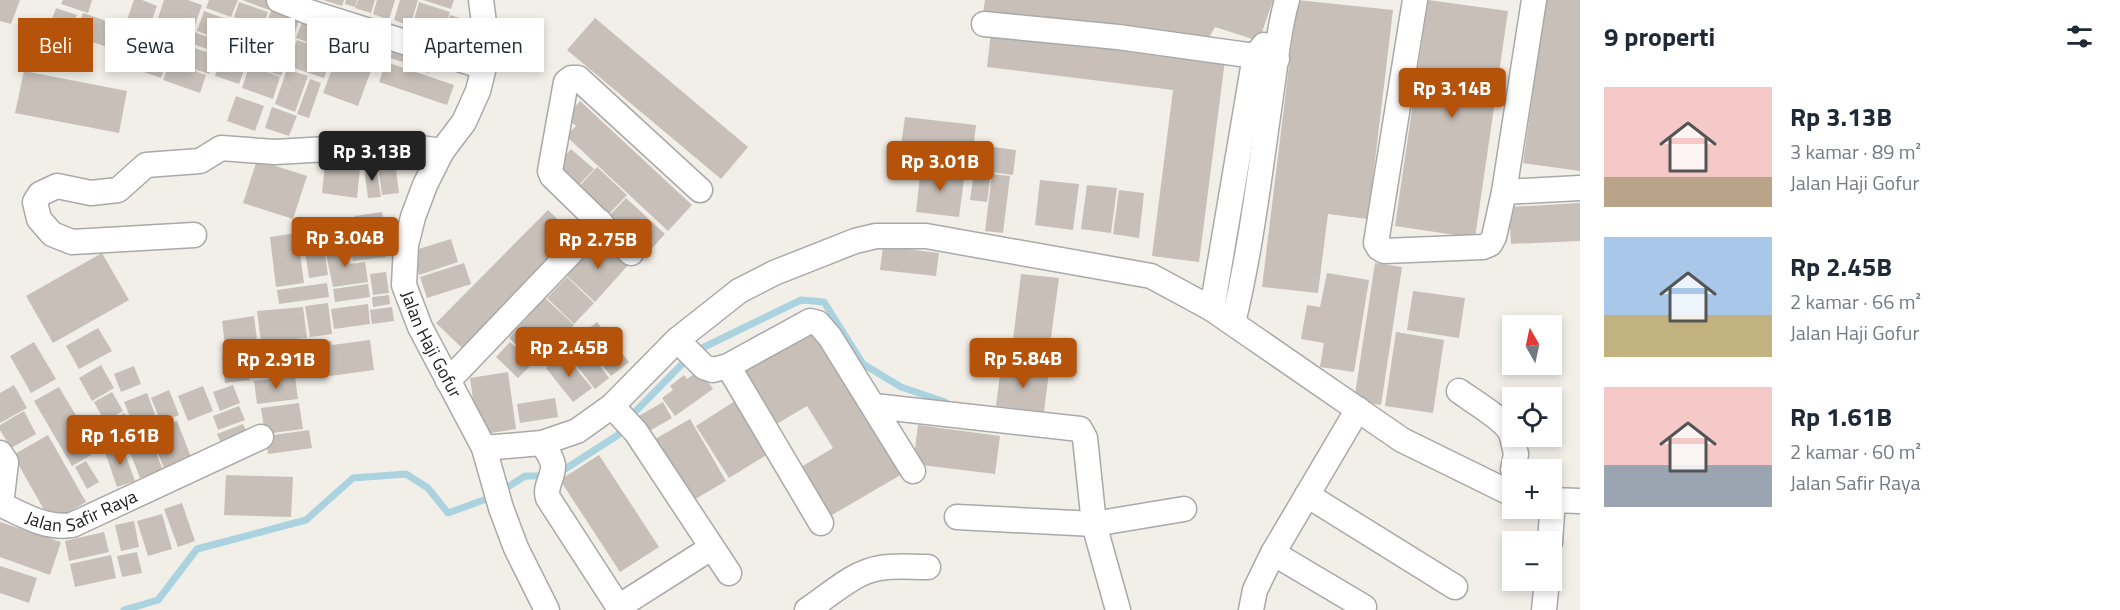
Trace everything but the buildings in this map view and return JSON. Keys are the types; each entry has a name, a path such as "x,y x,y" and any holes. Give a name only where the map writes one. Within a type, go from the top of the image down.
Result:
{"street":[{"path":"279,0 307,5 403,39"},
{"name":"Jalan Haji Gofur","path":"481,0 483,18"},
{"path":"1233,323 1240,294 1255,130 1266,58 1280,27 1287,0"},
{"path":"1414,0 1377,246 1384,251 1483,247 1490,244 1494,237 1504,192 1534,0"},
{"path":"984,24 1118,37 1266,58"},
{"name":"Jalan Haji Gofur","path":"483,72 478,91 464,122 442,151 425,185 413,217 406,245 404,285 420,327 484,448 516,548 547,610"},
{"path":"631,253 552,176 550,171 566,82 571,78 578,78 700,190"},
{"path":"1212,309 1255,130"},
{"path":"194,235 72,242 52,234 39,219 35,202 40,194 57,186 91,193 118,190 146,165 200,162 221,148 275,152 399,145 442,151"},
{"path":"1504,192 1580,188"},
{"path":"448,381 600,222"},
{"path":"484,448 542,444 621,415 686,350 739,291 774,273 844,245 876,236 926,236 1151,276 1212,309 1402,440 1502,479"},
{"path":"686,350 704,367 713,370 728,366 810,321 818,323 830,337 913,471"},
{"path":"728,366 821,523"},
{"path":"1459,391 1502,423"},
{"path":"874,406 1080,429 1085,438 1094,524 1118,610"},
{"path":"1251,610 1255,591 1273,553 1358,409"},
{"path":"621,415 729,573"},
{"name":"Jalan Safir Raya","path":"1,505 46,525 60,527 72,525 261,437"},
{"path":"542,444 550,456 548,498 619,604 623,604 711,548"},
{"path":"0,453 6,462 1,505"},
{"path":"1307,495 1455,587"},
{"path":"1562,500 1580,501"},
{"path":"957,517 1094,524 1184,509"},
{"path":"1273,553 1364,607"},
{"path":"807,610 850,580 867,572 880,568 928,567"},
{"path":"1545,610 1546,591"}],"waterway":[{"path":"557,473 618,435 630,417 694,352 801,300 824,302 863,364 901,387 945,402"},
{"path":"124,610 158,600 197,549 306,520 353,478 406,474 428,488 448,513 492,497 525,476 546,476"}]}
